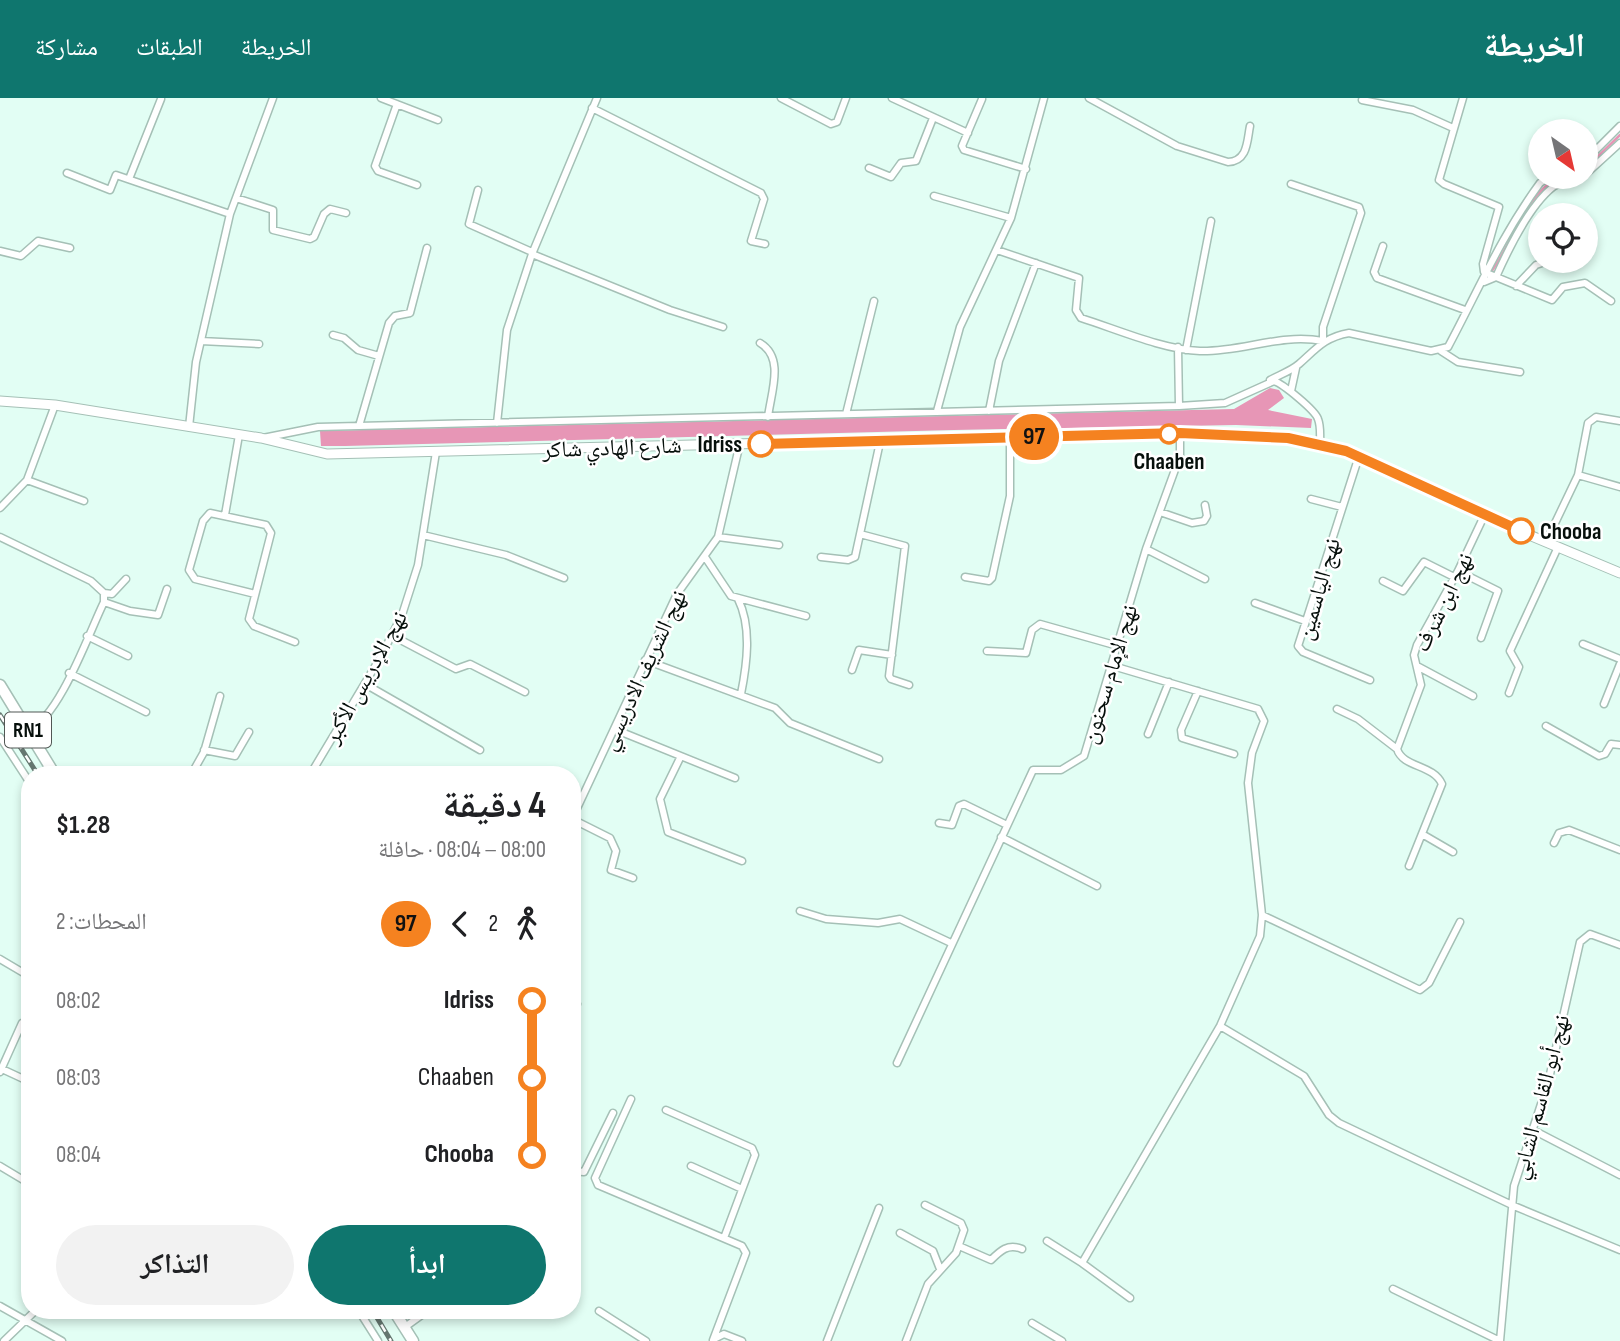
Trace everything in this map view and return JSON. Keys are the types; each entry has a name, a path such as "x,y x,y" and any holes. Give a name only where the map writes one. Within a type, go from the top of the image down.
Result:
{"main road":[{"name":"شارع الهادي شاكر","path":"0,401 55,405 261,438 327,454 1180,433 1268,436 1320,443 1359,456 1484,516 1620,573"},
{"name":"RN1","path":"0,685 49,766"},
{"path":"400,1319 413,1341"}],"street":[{"path":"189,427 201,341 230,214 273,98"},
{"path":"381,98 438,120"},
{"path":"497,423 507,330 532,253 597,98"},
{"path":"781,98 831,124 837,122 846,98"},
{"path":"892,98 968,133"},
{"path":"937,411 960,327 1011,218 1044,98"},
{"path":"1089,98 1177,146 1228,162 1235,162 1244,155 1250,125"},
{"path":"1463,98 1439,180 1498,205 1500,209 1483,264 1484,282"},
{"path":"129,179 161,99"},
{"path":"982,99 962,146 965,152 1026,169"},
{"path":"1362,100 1413,110 1453,128"},
{"path":"397,104 374,166 378,171 417,185"},
{"path":"592,108 761,193 764,199 751,241 765,244"},
{"path":"869,168 891,177 901,163 915,162 933,118"},
{"path":"1598,148 1620,126"},
{"path":"1598,163 1620,143"},
{"path":"67,173 110,190 116,175 230,214"},
{"path":"261,438 318,426 768,417 1225,403 1297,366 1323,341 1323,327 1362,213 1359,207 1291,184"},
{"path":"1484,272 1536,189"},
{"path":"1441,351 1448,347 1465,310 1484,282 1496,277 1518,235 1552,189"},
{"path":"478,190 469,224 670,310 723,327"},
{"path":"934,196 1011,218"},
{"path":"236,198 272,209 273,230 310,239 314,237 330,209 346,213"},
{"path":"1179,406 1182,349 1211,221"},
{"path":"0,251 21,256 37,241 70,248"},
{"path":"1382,246 1374,272 1377,278 1465,310"},
{"path":"359,426 391,319 410,313 427,248"},
{"path":"997,250 1079,278 1076,310 1081,318 1182,349 1222,350 1288,337 1323,341 1349,333 1441,351 1458,362 1520,372"},
{"path":"989,411 994,377 1036,264"},
{"path":"1484,272 1552,300 1563,287 1585,283 1611,300"},
{"path":"1516,286 1528,273"},
{"path":"846,414 874,301"},
{"path":"333,335 344,338 358,350 379,356"},
{"path":"201,341 259,344"},
{"path":"760,343 771,351 775,362 768,417"},
{"path":"1292,394 1291,382 1297,366"},
{"path":"1266,382 1279,383 1318,418 1320,443"},
{"path":"0,508 27,480 55,405"},
{"path":"1546,542 1578,475 1588,423 1596,417 1620,421"},
{"name":"نهج الإمام سحنون","path":"897,1063 1033,770 1061,770 1084,756 1146,550 1180,456 1180,433"},
{"path":"225,515 239,435"},
{"path":"965,577 989,581 992,578 1010,496 1010,438"},
{"path":"821,557 852,559 880,442"},
{"name":"نهج الشريف الادريسي","path":"581,800 677,594 718,537 740,443"},
{"name":"نهج الإدريس الأكبر","path":"315,766 393,636 418,565 436,452"},
{"name":"نهج الياسمين","path":"1359,456 1298,642 1300,650 1370,680"},
{"path":"1578,475 1620,487"},
{"path":"27,480 84,501"},
{"path":"1311,499 1342,507"},
{"path":"1160,512 1192,523 1204,521 1208,516 1205,505"},
{"path":"255,594 195,579 189,570 203,521 210,513 266,525 271,533 249,619 254,626 295,642"},
{"name":"نهج ابن شرف","path":"1397,749 1421,685 1414,655 1417,645 1484,516"},
{"path":"860,534 900,542 906,549 890,679 909,685"},
{"path":"423,535 506,555 564,578"},
{"path":"0,537 92,581 104,593 112,594 126,579"},
{"path":"718,537 779,545"},
{"path":"1509,693 1519,667 1510,651 1558,547"},
{"path":"1146,550 1205,579"},
{"path":"705,556 723,585 738,599 746,614 748,658 741,694"},
{"path":"1383,581 1402,591 1424,562 1495,587 1498,591 1481,638"},
{"path":"104,601 130,611 158,615 167,589"},
{"path":"28,731 43,721 104,601 104,593"},
{"path":"738,599 806,616"},
{"path":"1255,603 1305,621"},
{"path":"987,652 1026,653 1032,630 1040,624 1118,646"},
{"path":"87,636 128,656"},
{"path":"393,636 456,669 470,664 526,692"},
{"path":"1583,644 1620,661 1604,704"},
{"path":"852,670 859,650 892,655"},
{"path":"645,660 775,708 790,723 880,760"},
{"path":"1082,1263 1220,1026 1260,936 1262,915 1248,783 1264,715 1258,709 1113,666"},
{"path":"1417,666 1474,696"},
{"path":"69,673 146,712"},
{"path":"1149,734 1169,682"},
{"path":"365,684 481,750"},
{"path":"1198,691 1181,730 1182,738 1234,754"},
{"path":"198,766 220,696"},
{"path":"1337,709 1358,719 1397,749 1403,758 1432,772 1442,783 1409,866"},
{"path":"1546,726 1599,756 1605,754 1611,744 1620,745"},
{"path":"614,729 680,758 735,778"},
{"path":"204,750 235,755 249,732"},
{"path":"0,737 21,769"},
{"path":"680,758 660,799 668,832 742,861"},
{"path":"939,823 952,825 960,806 964,804 1007,825"},
{"path":"581,824 610,838 616,851 611,870 633,878"},
{"path":"1554,843 1559,834 1569,830 1620,850"},
{"path":"1422,834 1453,852"},
{"path":"1001,837 1097,886"},
{"path":"800,911 826,919 878,923 900,919 951,943"},
{"path":"1262,915 1420,990 1429,983 1460,922"},
{"name":"نهج أبو القاسم الشابي","path":"1500,1341 1514,1186 1548,1083 1580,942 1590,934 1620,944"},
{"path":"0,959 21,971"},
{"path":"21,1025 1,1071 21,1079"},
{"path":"1220,1026 1304,1076 1329,1115 1339,1123 1514,1206 1620,1250"},
{"path":"631,1099 595,1178 598,1185 742,1246 746,1253 713,1340"},
{"path":"666,1110 751,1148 755,1156 724,1238"},
{"path":"581,1172 584,1172 613,1113"},
{"path":"1533,1130 1620,1175"},
{"path":"0,1166 21,1179"},
{"path":"691,1166 742,1189"},
{"path":"906,1341 928,1284 959,1246 964,1230 961,1223 925,1205"},
{"path":"827,1341 879,1208"},
{"path":"900,1233 933,1251 940,1269"},
{"path":"1047,1241 1130,1297"},
{"path":"959,1246 990,1260 1000,1250 1022,1249"},
{"path":"1393,1289 1500,1341"},
{"path":"0,1306 21,1315"},
{"path":"599,1311 646,1341"},
{"path":"4,1341 29,1319 62,1341"},
{"path":"364,1319 378,1341"},
{"path":"405,1327 416,1319"},
{"path":"1032,1323 1062,1341"},
{"path":"713,1340 724,1334 742,1341"}],"shaded area":[{"path":"1270,388 1279,390 1284,398 1268,410 1312,419 1311,428 1236,425 954,430 345,446 321,446 320,431 1234,409"}],"waterway":[{"path":"1598,156 1620,135"},
{"path":"1491,272 1528,207 1544,189"}],"railway":[{"path":"0,715 32,766"},
{"path":"378,1319 391,1341"}],"bus line":[{"name":"97","path":"761,444 1180,433 1288,438 1320,443 1346,451 1521,531"}],"place":[{"name":"Chaaben","path":"1169,434"},
{"name":"Idriss","path":"761,444"},
{"name":"Chooba","path":"1521,531"}]}
